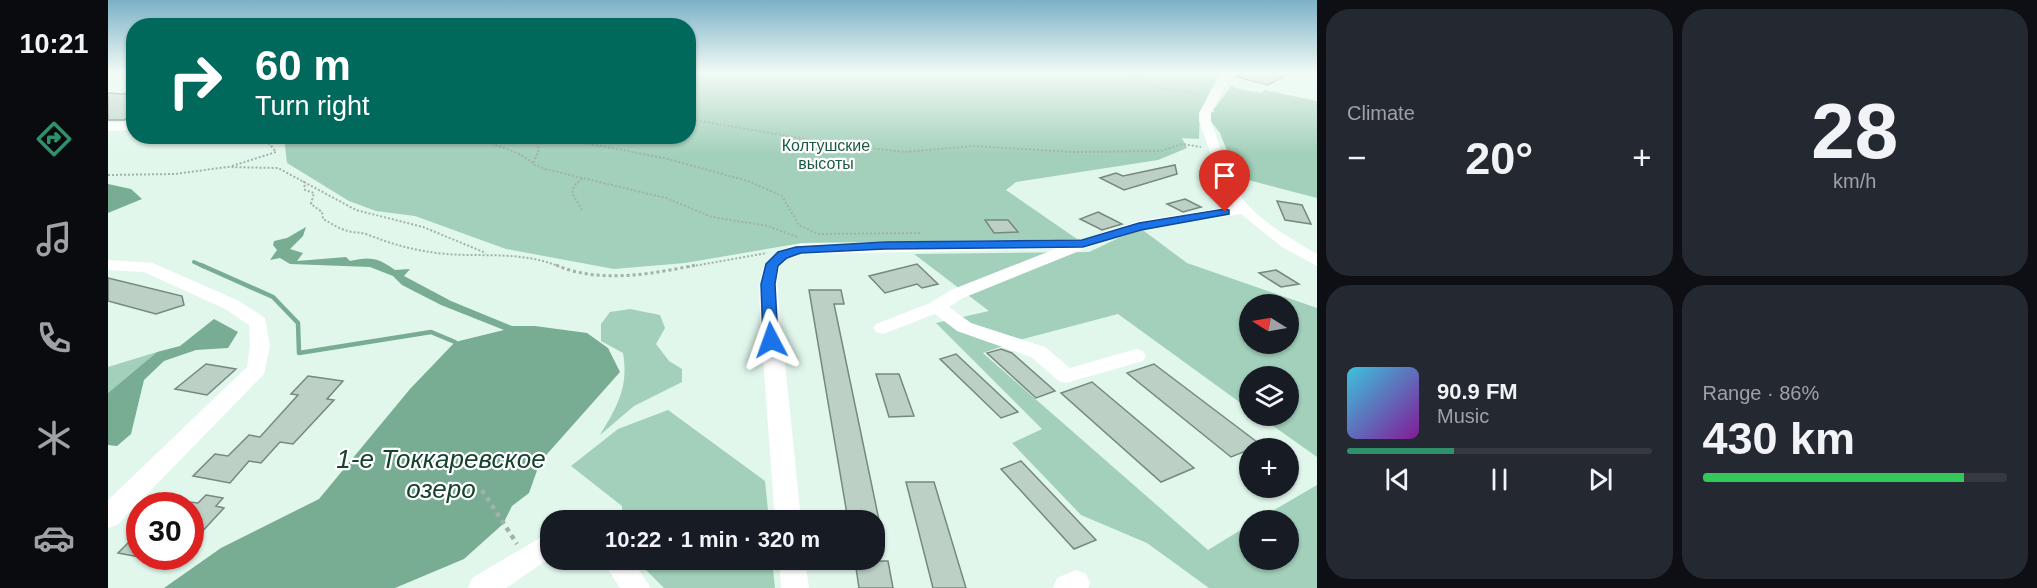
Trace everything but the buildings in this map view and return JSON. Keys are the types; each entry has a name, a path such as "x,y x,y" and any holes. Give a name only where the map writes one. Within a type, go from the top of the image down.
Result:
{"street":[{"path":"1212,100 1205,113 1207,132 1232,194 1244,209 1288,244 1317,261"},
{"path":"108,127 126,126"},
{"path":"883,328 937,307 957,294 1083,244 1139,226 1244,209"},
{"path":"787,510 769,317 768,284 772,264 783,255 800,249 1083,244"},
{"path":"108,265 147,267 232,305 258,322 260,346 257,369 108,517"},
{"path":"937,307 964,327 1038,352 1066,376 1136,356"},
{"path":"482,588 536,550"},
{"path":"624,570 637,588"},
{"path":"793,570 795,588"}],"path":[{"path":"696,120 835,144 905,152 974,146 1072,152 1161,151 1182,144 1213,149"},
{"path":"227,167 276,152 269,144"},
{"path":"492,144 518,153 544,169 666,198 712,217 768,226 797,237 809,237 829,248"},
{"path":"533,164 534,157 539,150 537,144"},
{"path":"594,144 678,159 737,177 776,193 787,205 794,223 803,230 818,234 925,233"},
{"path":"108,175 175,174 227,167 278,168 304,181 338,203 356,210 423,227 487,253"},
{"path":"582,210 580,203 572,193 574,186 583,178"},
{"path":"304,181 305,190 314,193 311,204 322,212 323,219 346,231 364,232 384,243 419,251 487,253 549,262 558,267 577,271 610,274 645,273 760,253"},
{"path":"754,254 761,256 766,253"},
{"path":"482,490 536,550"}],"green space":[{"name":"Колтушские высоты","path":"696,100 1206,100 1204,104 1214,109 1220,100 1317,101 1317,198 1237,177 1220,133 1206,115 1215,111 1203,105 1200,111 1199,139 1182,138 1187,148 1158,160 1016,182 1006,190 1077,239 802,243 685,263 614,269 506,249 415,216 376,211 349,201 287,163 285,144 696,144"},
{"path":"1140,228 1187,263 1277,294 1239,294 1239,354 1299,354 1299,302 1317,308 1317,457 1299,444 1299,438 1290,438 1273,426 1299,426 1299,366 1239,366 1239,402 1118,314 1023,339 983,353 1208,550 1239,531 1239,570 1299,570 1299,510 1274,510 1295,498 1299,498 1299,496 1317,485 1317,588 1209,588 1147,543 1081,515 1012,443 1042,429 936,323 989,311 914,254 1089,252"},
{"path":"630,309 660,315 665,328 656,344 669,361 682,369 682,382 634,406 600,435 620,396 624,376 623,353 601,341 601,324 610,312"},
{"path":"157,352 108,393 108,367"},
{"path":"668,410 765,481 768,510 622,510 622,506 571,466 618,429"},
{"path":"646,570 773,570 775,588 664,588"}],"water":[{"path":"108,184 131,189 142,199 108,213"},
{"name":"1-е Токкаревское озеро","path":"306,227 303,236 290,249 303,253 297,261 346,257 350,261 369,258 395,270 410,269 404,276 451,301 512,326 535,326 587,333 608,348 620,372 540,462 529,493 512,506 503,524 464,559 395,588 164,588 190,570 204,570 204,560 221,548 319,499 410,389 455,342 504,330 441,305 402,285 393,276 370,267 290,264 280,258 270,260 277,250 273,245 274,241 287,238"},
{"path":"214,319 238,332 228,348 196,350 164,361 144,380 131,434 117,446 108,445 108,393 157,352 180,346"}],"waterway":[{"path":"194,262 205,267"},
{"path":"201,265 273,297 298,323 299,353 431,332 455,342"}],"route":[{"path":"771,340 768,284 772,264 783,255 800,249 1083,244 1139,226 1225,212"}]}
